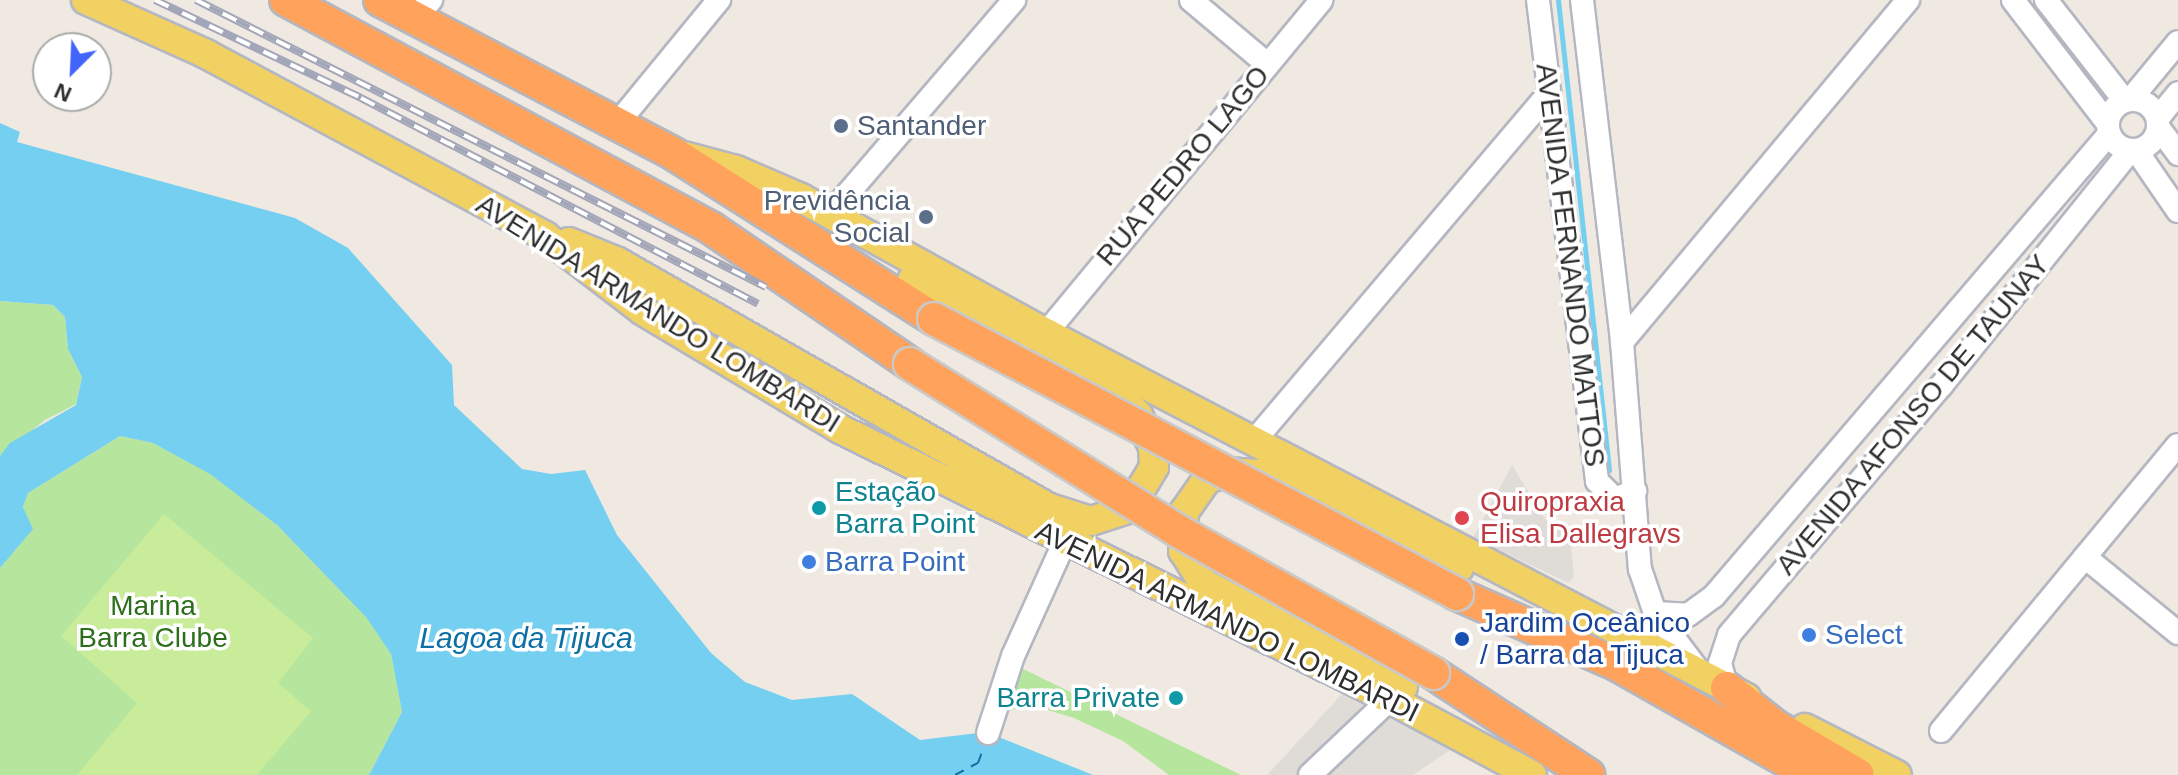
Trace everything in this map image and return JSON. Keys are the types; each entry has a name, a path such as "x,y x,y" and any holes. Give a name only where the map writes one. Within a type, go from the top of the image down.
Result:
{"highway":[{"name":"AVENIDA ARMANDO LOMBARDI","path":"286,0 711,228 910,364 1178,531 1433,673 1588,775"},
{"path":"380,0 423,10 674,154 934,319 1457,594 1618,665 1812,775"},
{"path":"1714,681 1775,726 1858,775"}],"main road":[{"name":"AVENIDA ARMANDO LOMBARDI","path":"86,0 206,54 545,236 643,311 852,435 1064,543 1390,699 1532,775"},
{"path":"674,154 764,182 831,213 1046,333 1897,775"},
{"path":"545,236 618,262 865,407 1072,518 1106,519 1129,509 1140,497 1154,467 1153,447 1138,415 1124,401 938,294 764,182"},
{"path":"1532,775 1483,735 1392,680 1204,584 1183,551 1184,512 1207,479 1228,472 1259,474 1447,563 1598,621"}],"street":[{"path":"617,124 719,0"},
{"path":"831,213 1014,0"},
{"path":"1191,0 1267,64"},
{"name":"RUA PEDRO LAGO","path":"1046,333 1321,0"},
{"name":"AVENIDA FERNANDO MATTOS","path":"1538,0 1597,481 1615,499 1635,491"},
{"name":"AVENIDA FERNANDO MATTOS","path":"1582,0 1622,342 1640,569 1655,613 1714,681"},
{"path":"1622,342 1908,0"},
{"path":"2013,0 2108,129 2133,150 2178,211"},
{"path":"2046,0 2127,100 2147,104 2178,154"},
{"path":"2108,129 2110,114 2127,100 2178,42"},
{"path":"2133,150 2151,143 2158,123 2178,93"},
{"path":"1254,441 1548,94"},
{"name":"AVENIDA AFONSO DE TAUNAY","path":"1655,613 1688,615 1714,596 2108,129"},
{"name":"AVENIDA AFONSO DE TAUNAY","path":"1714,681 1729,635 1941,386 2133,150"},
{"path":"1941,731 2178,445"},
{"path":"988,733 1013,656 1064,543"},
{"path":"2085,557 2178,633"},
{"path":"1310,775 1390,699"}],"green space":[{"path":"0,301 53,305 65,317 68,349 82,377 76,404 45,420 0,456"},
{"name":"Marina Barra Clube","path":"120,436 153,443 210,473 277,525 366,616 391,654 402,712 369,775 0,775 0,568 32,529 23,507 28,493"},
{"path":"164,514 313,638 278,683 311,711 257,775 77,775 137,703 61,636"},
{"path":"1017,666 1241,775 1169,775 1123,741 1074,718 1031,705 1002,712"}],"shaded area":[{"path":"1512,465 1545,519 1569,525 1574,576 1569,583 1473,538"},
{"path":"1343,693 1456,746 1413,775 1267,775"}],"water":[{"name":"Lagoa da Tijuca","path":"0,123 20,132 17,142 295,218 348,248 452,365 454,405 522,469 551,474 585,470 617,535 711,653 745,682 792,700 852,694 920,740 986,732 1093,775 369,775 402,712 391,654 366,617 277,525 210,474 153,443 120,436 28,493 23,507 33,529 0,568 0,456 10,443 76,405 82,377 68,349 65,317 53,305 0,301"}],"waterway":[{"path":"1558,0 1609,470"}],"ferry route":[{"path":"955,775 978,763 982,752"}],"railway":[{"path":"155,0 361,98 758,304"},
{"path":"196,0 766,287"}],"place":[{"name":"Santander","path":"841,126"},
{"name":"Previdência Social","path":"926,217"},
{"name":"Estação Barra Point","path":"819,508"},
{"name":"Quiropraxia Elisa Dallegravs","path":"1462,518"},
{"name":"Barra Point","path":"809,562"},
{"name":"Select","path":"1809,635"},
{"name":"Jardim Oceânico / Barra da Tijuca","path":"1462,639"},
{"name":"Barra Private","path":"1176,698"}]}
